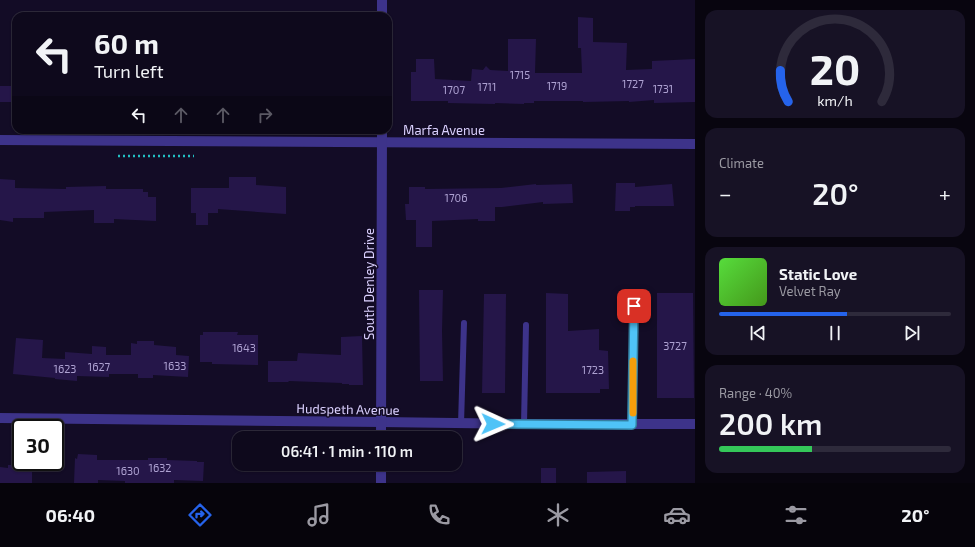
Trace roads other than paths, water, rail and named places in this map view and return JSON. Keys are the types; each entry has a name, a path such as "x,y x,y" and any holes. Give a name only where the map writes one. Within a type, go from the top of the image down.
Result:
{"street":[{"path":"382,0 382,12"},
{"name":"South Denley Drive","path":"381,431 382,134"},
{"name":"Marfa Avenue","path":"0,140 695,144"},
{"name":"Hudspeth Avenue","path":"0,418 462,424 695,424"},
{"path":"381,471 381,483"}],"lane":[{"path":"632,425 634,306"},
{"path":"462,424 464,323"},
{"path":"524,424 526,325"}]}
